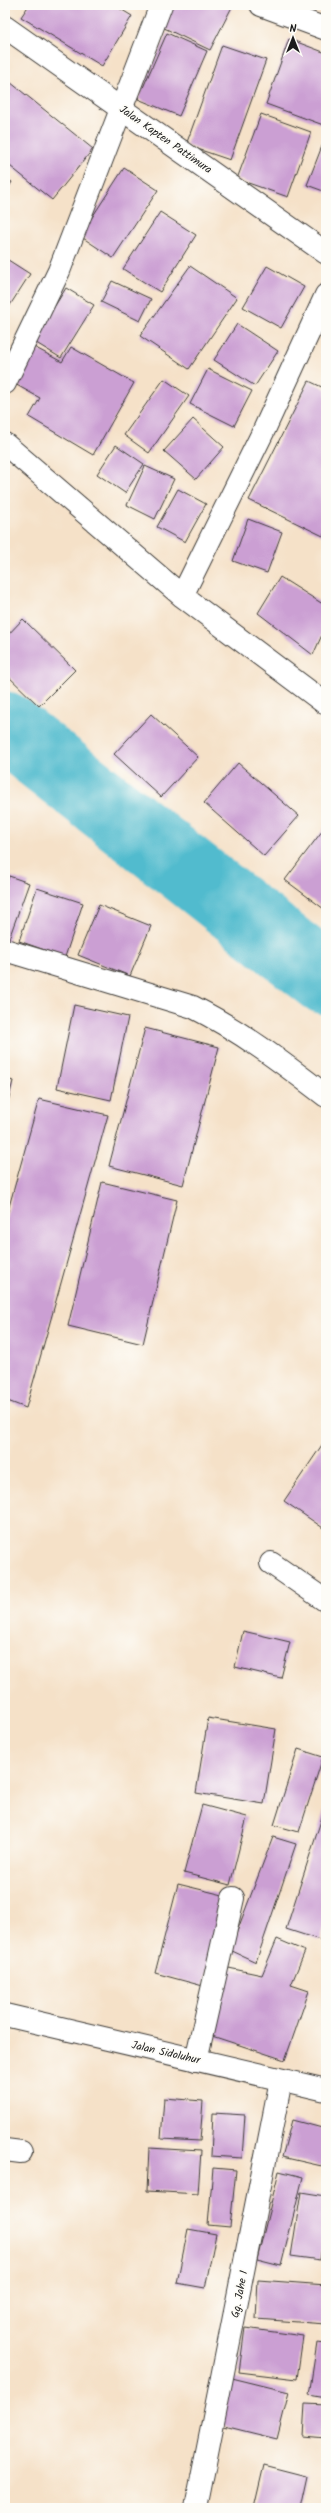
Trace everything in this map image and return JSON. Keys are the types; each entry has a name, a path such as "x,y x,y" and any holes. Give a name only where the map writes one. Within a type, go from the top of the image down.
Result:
{"street":[{"path":"5,383 59,272 161,5"},
{"path":"261,5 326,29"},
{"name":"Jalan Kapten Pattimura","path":"5,27 122,107 326,253"},
{"path":"182,596 264,430 326,296"},
{"path":"5,444 182,596 326,704"},
{"path":"5,950 193,1007 222,1022 252,1041 326,1096"},
{"path":"271,1563 326,1601"},
{"path":"196,2060 233,1898"},
{"name":"Jalan Sidoluhur","path":"5,2015 326,2090"},
{"name":"Gg. Jahe 1","path":"196,2508 281,2080"}],"building":[{"path":"29,5 114,5 132,16 102,66 21,17"},
{"path":"170,5 233,5 210,50 160,26"},
{"path":"167,33 207,51 179,116 138,99"},
{"path":"289,39 326,53 326,126 266,104"},
{"path":"222,45 266,60 230,160 186,145"},
{"path":"5,78 93,149 52,200 5,162"},
{"path":"261,114 311,132 288,197 237,179"},
{"path":"324,141 326,142 326,192 307,185"},
{"path":"124,168 158,190 113,258 80,236"},
{"path":"5,178 12,182 5,193"},
{"path":"160,212 196,235 160,292 123,269"},
{"path":"5,258 30,274 5,313"},
{"path":"190,266 237,298 189,369 140,336"},
{"path":"267,266 304,287 281,328 243,307"},
{"path":"112,281 151,299 140,321 101,302"},
{"path":"66,288 94,305 61,358 33,341"},
{"path":"237,324 278,351 255,386 214,360"},
{"path":"34,347 62,362 71,347 134,383 93,455 29,417 40,398 13,383"},
{"path":"208,369 252,391 234,426 190,404"},
{"path":"164,379 189,396 149,453 124,435"},
{"path":"309,381 326,389 326,530 323,536 249,500"},
{"path":"193,419 224,447 196,479 164,451"},
{"path":"116,445 144,464 125,493 97,474"},
{"path":"145,466 174,479 155,519 127,505"},
{"path":"178,489 206,504 185,542 157,527"},
{"path":"248,519 282,532 267,573 233,561"},
{"path":"280,577 326,606 326,626 313,655 258,613"},
{"path":"23,619 75,670 39,706 5,673 5,638"},
{"path":"151,714 198,757 161,797 114,754"},
{"path":"238,763 299,816 264,856 204,803"},
{"path":"326,826 326,906 324,909 285,880"},
{"path":"9,876 29,883 7,944 5,944 5,887"},
{"path":"37,888 83,903 65,957 19,941"},
{"path":"99,905 151,926 130,976 78,955"},
{"path":"74,1005 128,1017 111,1100 57,1088"},
{"path":"145,1028 219,1047 183,1185 109,1166"},
{"path":"5,1078 13,1081 6,1110 5,1110"},
{"path":"39,1099 108,1115 26,1408 5,1400 5,1221"},
{"path":"102,1182 177,1200 143,1344 68,1326"},
{"path":"326,1439 326,1530 284,1501"},
{"path":"243,1631 290,1642 281,1678 235,1667"},
{"path":"208,1718 276,1729 264,1804 196,1793"},
{"path":"298,1749 323,1757 299,1832 274,1825"},
{"path":"202,1805 247,1817 230,1885 184,1873"},
{"path":"326,1805 326,1922 320,1940 286,1929"},
{"path":"273,1837 296,1844 256,1962 230,1950"},
{"path":"178,1884 227,1896 203,1986 155,1973"},
{"path":"277,1939 305,1951 291,1985 309,1991 285,2060 209,2035 224,1967 262,1975"},
{"path":"164,2098 203,2101 200,2141 161,2139"},
{"path":"213,2113 245,2115 242,2158 211,2156"},
{"path":"292,2120 326,2129 326,2167 282,2157"},
{"path":"149,2148 201,2151 198,2194 147,2191"},
{"path":"213,2168 236,2170 230,2227 208,2225"},
{"path":"279,2171 303,2177 281,2266 257,2260"},
{"path":"301,2192 326,2196 326,2222 320,2260 291,2256"},
{"path":"188,2229 216,2234 205,2288 177,2283"},
{"path":"258,2280 326,2285 326,2324 256,2319"},
{"path":"245,2328 303,2336 297,2379 239,2372"},
{"path":"317,2343 326,2344 326,2398 309,2395"},
{"path":"232,2378 289,2392 277,2439 220,2425"},
{"path":"305,2404 326,2405 326,2438 303,2436"},
{"path":"264,2465 307,2476 300,2508 254,2508"}],"waterway":[{"path":"5,727 326,979"}]}
